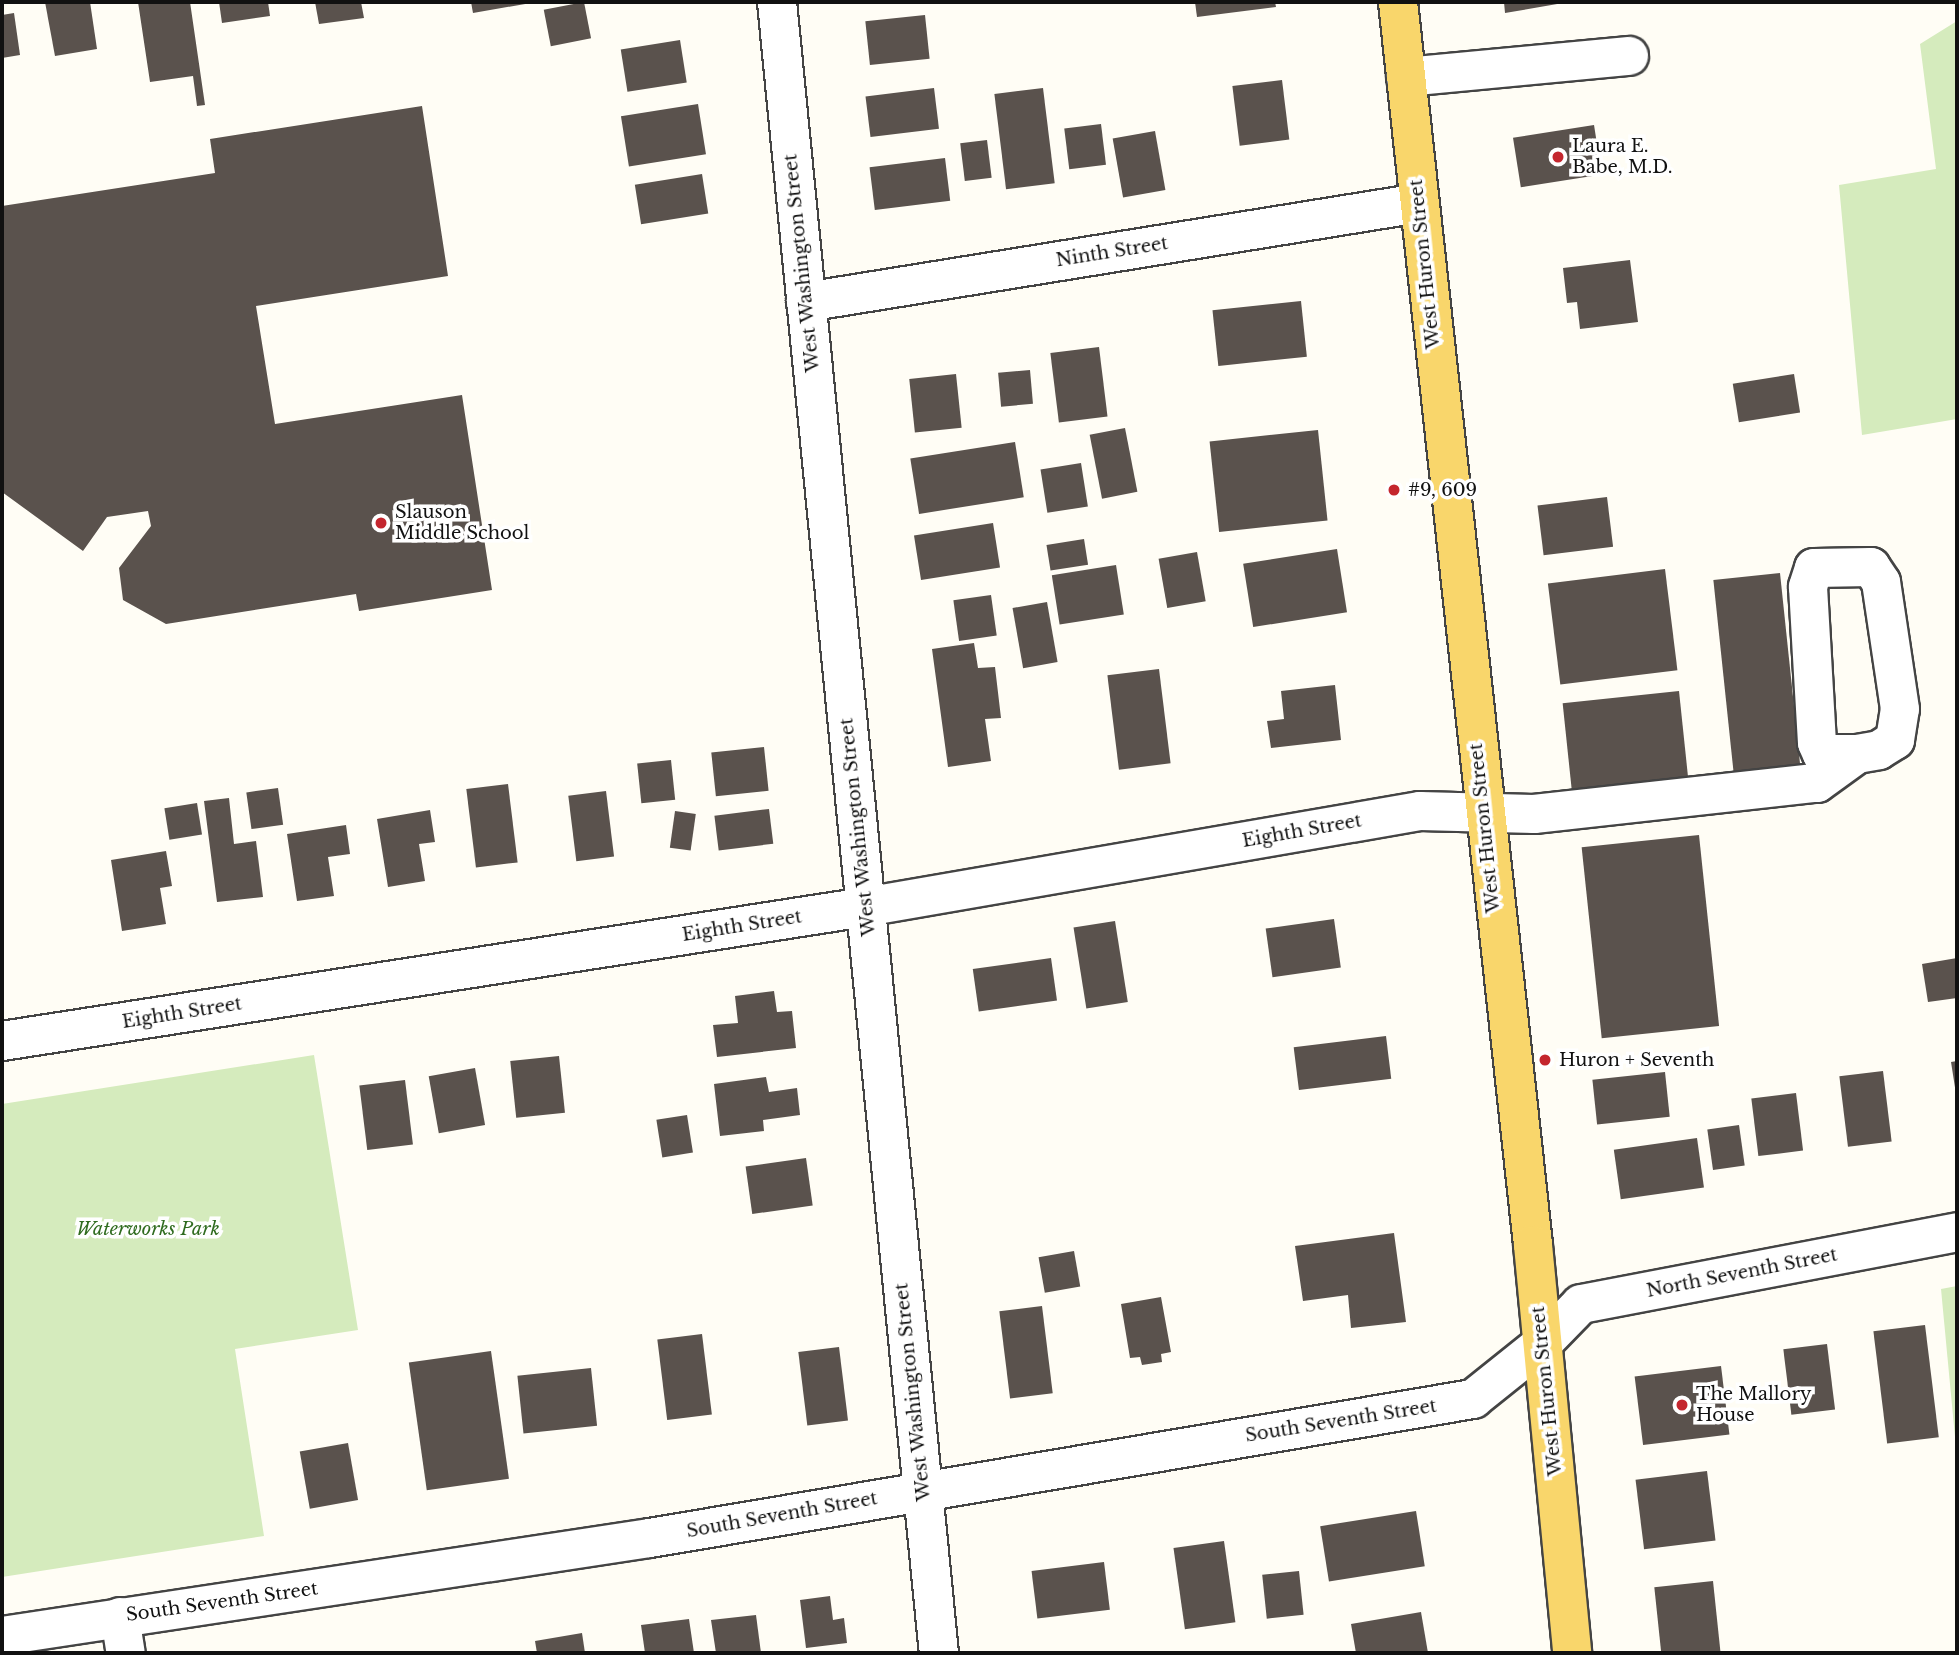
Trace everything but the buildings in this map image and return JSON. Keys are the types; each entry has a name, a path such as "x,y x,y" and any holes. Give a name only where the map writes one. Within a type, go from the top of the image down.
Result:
{"main road":[{"name":"West Huron Street","path":"1398,2 1482,812 1543,1343 1572,1653"}],"street":[{"name":"West Washington Street","path":"776,2 939,1653"},
{"path":"1406,77 1629,56"},
{"name":"Ninth Street","path":"806,302 1419,203"},
{"name":"Eighth Street","path":"2,1041 865,907 1420,811 1534,814 1817,783 1857,754 1879,750 1895,740 1900,709 1881,582 1871,567 1814,568 1808,587 1817,743 1822,754 1857,754"},
{"name":"North Seventh Street","path":"1543,1343 1581,1304 1957,1232"},
{"name":"South Seventh Street","path":"2,1636 123,1635 923,1490 1474,1399 1543,1343"}],"green space":[{"path":"1957,21 1957,419 1862,435 1839,185 1936,169 1920,44"},
{"name":"Waterworks Park","path":"314,1055 358,1330 235,1349 264,1536 2,1577 2,1104"},
{"path":"1957,1286 1957,1458 1941,1289"}],"place":[{"name":"Laura E. Babe, M.D.","path":"1558,157"},
{"name":"#9, 609","path":"1394,490"},
{"name":"Slauson Middle School","path":"381,523"},
{"name":"Huron + Seventh","path":"1545,1060"},
{"name":"The Mallory House","path":"1682,1405"}]}
